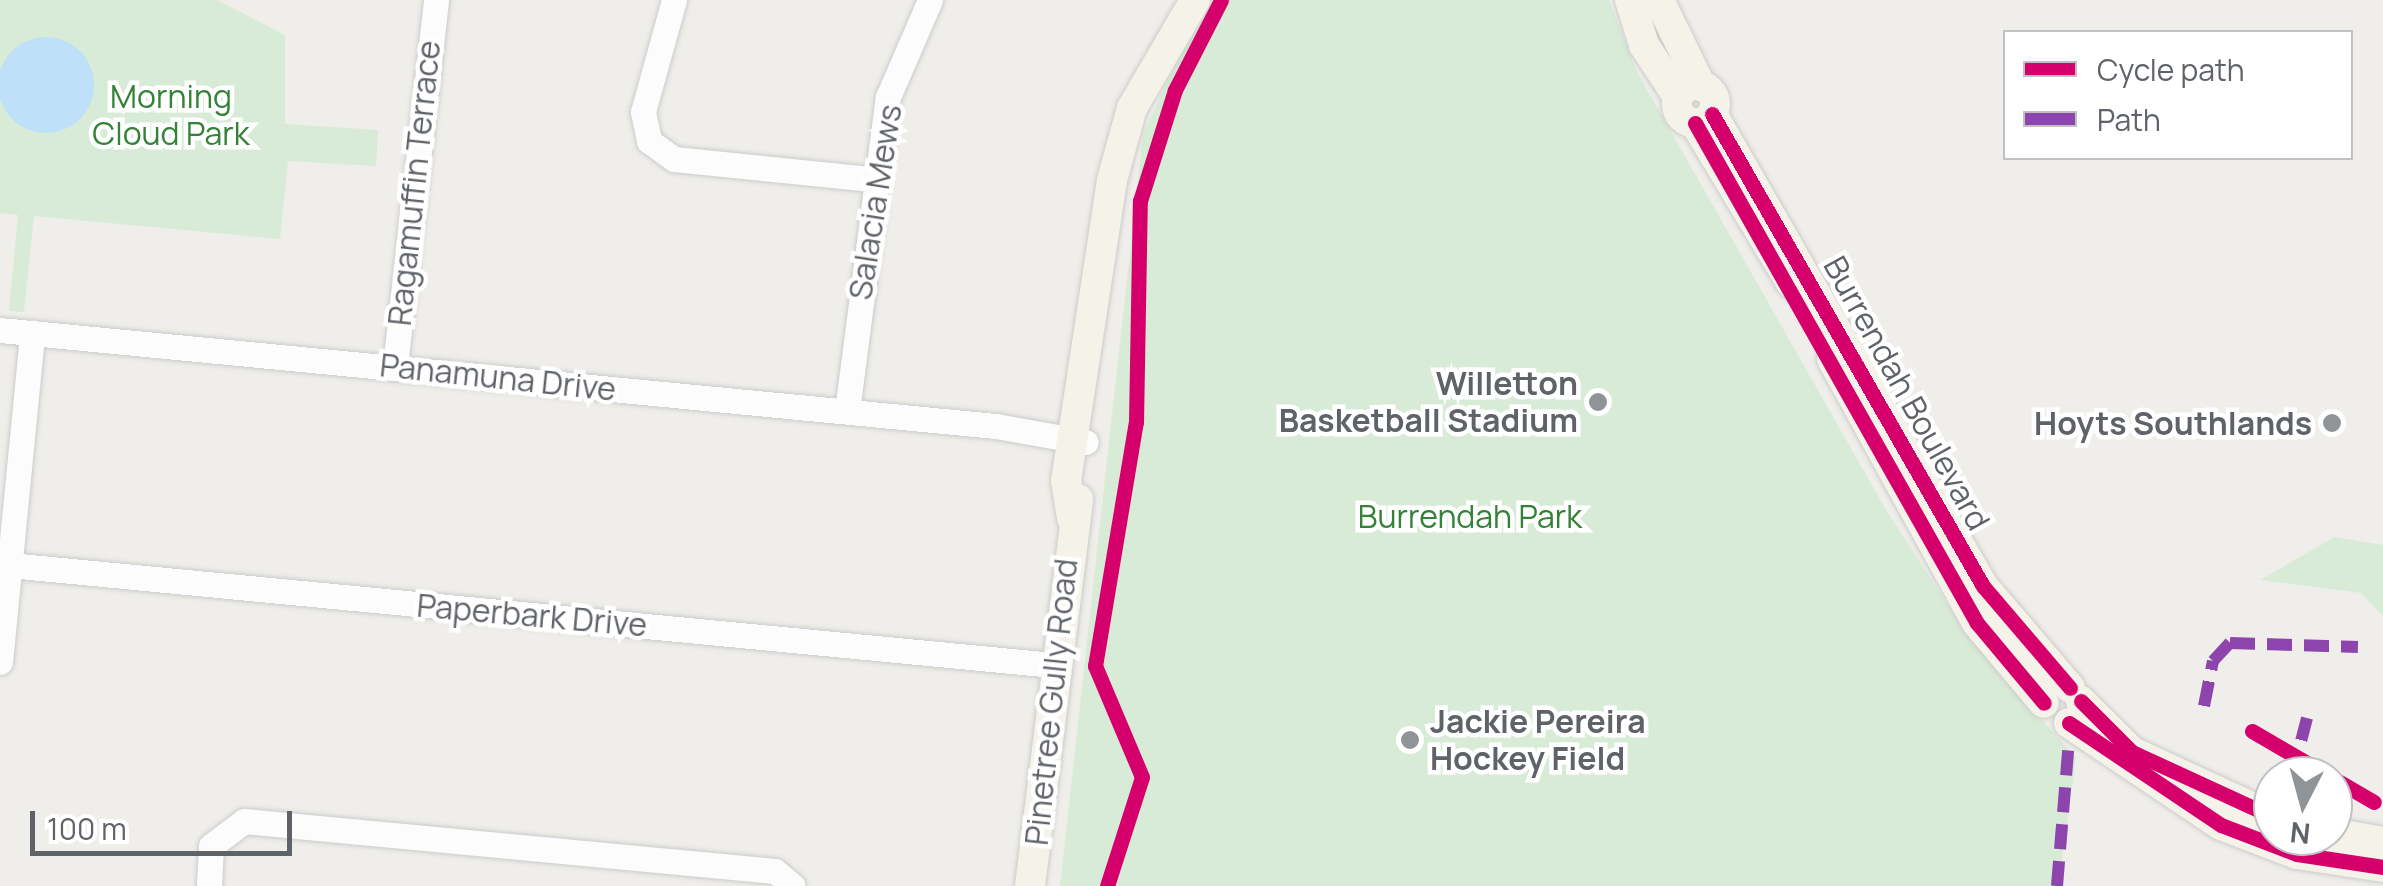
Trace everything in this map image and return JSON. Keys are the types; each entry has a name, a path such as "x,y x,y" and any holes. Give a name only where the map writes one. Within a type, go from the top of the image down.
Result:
{"main road":[{"name":"Pinetree Gully Road","path":"1030,886 1080,428 1117,162 1164,40 1195,0"},
{"name":"Burrendah Boulevard","path":"1630,0 1644,44 1696,105 1983,586 2066,704 2221,825 2297,854 2383,868"},
{"name":"Burrendah Boulevard","path":"1659,0 1696,105"},
{"name":"Burrendah Boulevard","path":"2066,704 2132,752 2253,808"},
{"path":"2353,837 2383,842"}],"street":[{"name":"Ragamuffin Terrace","path":"395,366 436,0"},
{"path":"674,0 643,112 649,142 674,158 872,179"},
{"name":"Salacia Mews","path":"848,412 872,179 888,97 930,0"},
{"name":"Panamuna Drive","path":"0,330 996,426 1080,428"},
{"path":"0,662 32,333"},
{"name":"Paperbark Drive","path":"9,565 1054,665"},
{"path":"209,886 211,846 244,822 774,871 793,886"}],"green space":[{"name":"Morning Cloud Park","path":"0,0 217,0 285,35 285,124 378,130 376,166 288,161 280,239 34,216 24,312 9,311 18,215 0,213"},
{"name":"Burrendah Park","path":"1220,0 1609,0 1637,72 1885,508 1969,638 2076,758 2058,886 1060,886 1143,135 1185,43"},
{"path":"2335,537 2383,545 2383,616 2361,593 2260,580"}],"water":[{"path":"28,40 64,40 86,58 93,76 91,103 80,119 64,130 28,130 12,119 1,103 1,67 12,51"}],"marked path":[{"path":"2204,706 2213,661 2230,643 2358,647"},
{"path":"2297,756 2307,718"},
{"path":"2057,886 2069,740"}],"cycle path":[{"path":"1107,886 1142,777 1095,666 1136,422 1140,201 1175,90 1221,0"},
{"path":"1712,114 1983,586 2070,688"},
{"path":"1695,123 1977,623 2044,703"},
{"path":"2081,701 2132,752 2253,808"},
{"path":"2069,723 2221,825 2297,854 2383,867"},
{"path":"2252,731 2374,802"}],"place":[{"name":"Willetton Basketball Stadium","path":"1598,402"},
{"name":"Hoyts Southlands","path":"2332,423"},
{"name":"Jackie Pereira Hockey Field","path":"1410,740"}]}
